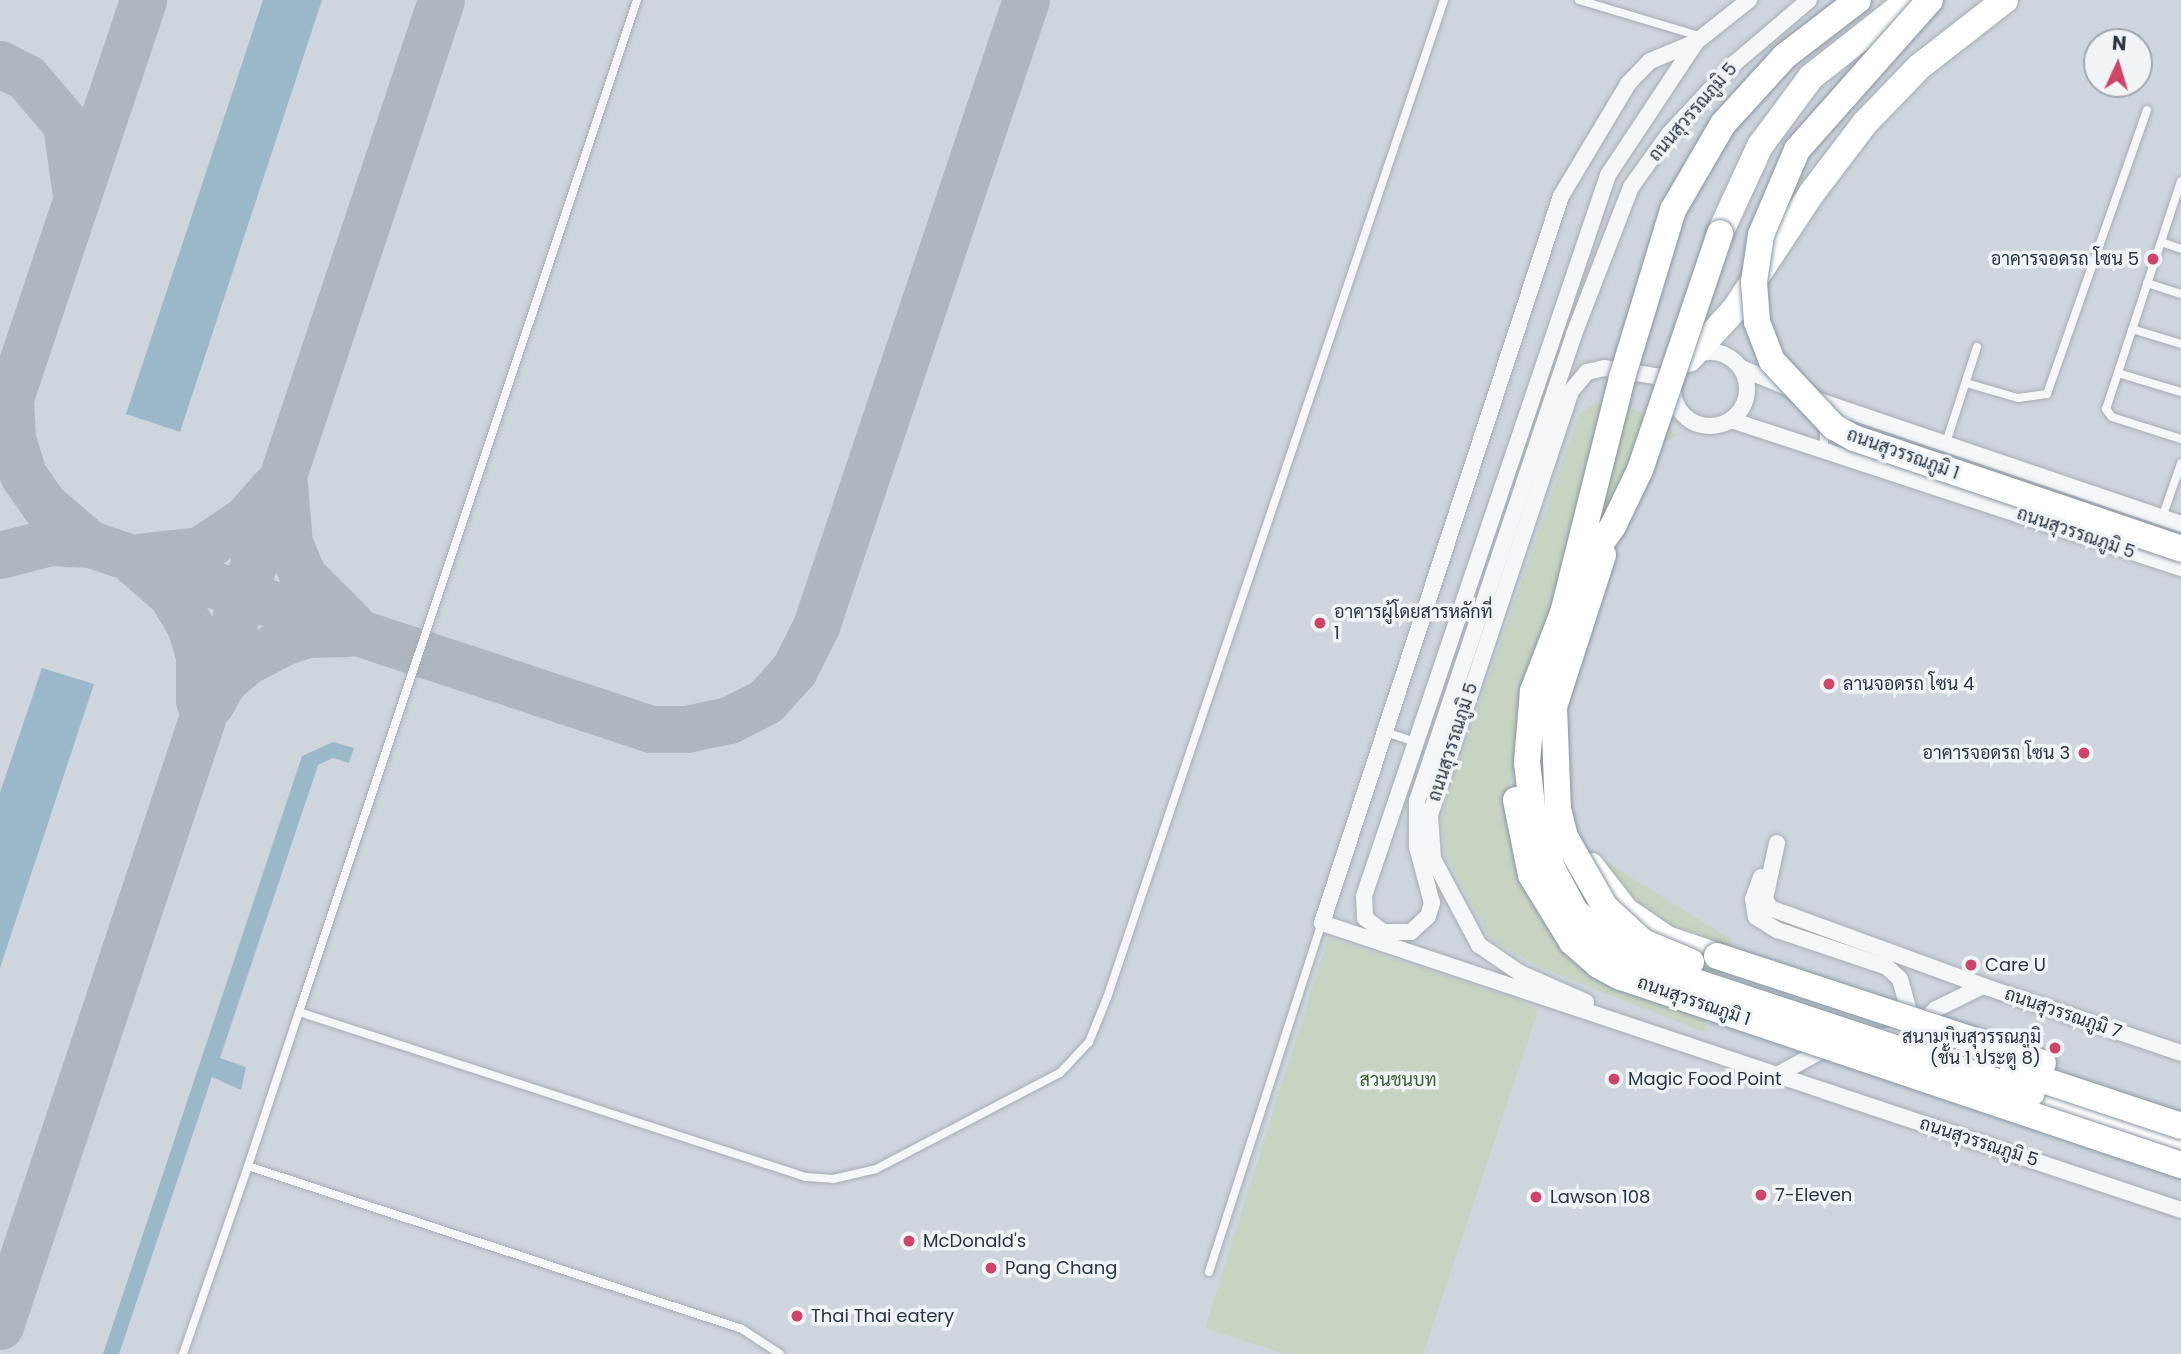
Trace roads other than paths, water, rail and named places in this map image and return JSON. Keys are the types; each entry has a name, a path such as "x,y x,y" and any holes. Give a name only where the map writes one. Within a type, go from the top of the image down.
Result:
{"highway":[{"name":"ถนนสุวรรณภูมิ 1","path":"1858,0 1785,56 1723,124 1673,210 1622,378 1563,612 1547,706 1549,780 1578,850 1626,911 1667,939 2181,1109"},
{"name":"ถนนสุวรรณภูมิ 1","path":"1909,0 1811,77 1760,146 1720,233 1640,470 1613,526 1554,707 1553,749 1558,809 1565,837 1605,907 1643,942 1664,953 2181,1126"},
{"name":"ถนนสุวรรณภูมิ 1","path":"1930,0 1797,150 1761,235 1754,282 1757,322 1772,361 1834,428 1854,438 2181,549"},
{"path":"1681,369 1735,309 1836,160 1919,67 2005,0"},
{"name":"ถนนสุวรรณภูมิ 1","path":"1613,526 1557,607 1524,682 1518,713 1516,804 1522,840 1531,875 1572,942 1598,965 1621,977 2181,1165"},
{"name":"ถนนสุวรรณภูมิ 1","path":"1563,612 1530,706 1527,762 1533,815 1552,868 1576,911 1613,947 1647,966 2181,1143"}],"street":[{"name":"ถนนสุวรรณภูมิ 5","path":"1749,0 1699,40 1650,61 1628,83 1561,196 1322,923 2181,1210"},
{"name":"ถนนสุวรรณภูมิ 5","path":"1358,936 1383,932 1411,932 1428,916 1432,903 1417,847 1417,801 1574,334 1631,187 1669,134 1735,63 1809,0"},
{"name":"ถนนสุวรรณภูมิ 5","path":"1399,949 1365,918 1364,896 1608,175 1699,40"},
{"name":"ถนนสุวรรณภูมิ 5","path":"1638,1029 1520,973 1482,949 1441,876 1428,835 1432,803 1571,391 1587,372 1604,368 1681,369 1711,352 1733,360 1741,368 1840,410 2181,524"},
{"path":"1731,420 1740,412 1748,390 1741,368"},
{"name":"ถนนสุวรรณภูมิ 5","path":"1681,369 1676,405 1683,415 1706,426 1731,420 2181,568"},
{"path":"1983,986 1770,908 1765,899 1777,843 1770,849 1753,899 1756,917 1777,930 1887,967 1900,979 1908,997 1912,1030 2181,1119"},
{"name":"ถนนสุวรรณภูมิ 7","path":"1777,1075 1836,1043 1912,1030 1936,1009 1983,986 2181,1053"}],"lane":[{"path":"183,1354 637,0"},
{"path":"299,1012 806,1177 833,1179 876,1169 1060,1073 1089,1042 1107,998 1444,0"},
{"path":"1579,0 1699,40"},
{"path":"1965,383 2018,397 2047,394 2147,110"},
{"path":"2181,181 2178,197 2118,373 2108,414 2181,439"},
{"path":"2161,242 2181,249"},
{"path":"2147,283 2181,294"},
{"path":"2132,329 2181,344"},
{"path":"1945,446 1977,347"},
{"path":"2118,373 2181,392"},
{"path":"1824,451 1822,426 1840,410"},
{"path":"2162,518 2181,463"},
{"path":"1997,506 2010,468"},
{"path":"2109,544 2122,505"},
{"path":"1384,732 1416,742"},
{"path":"1209,1272 1322,923"},
{"path":"248,1166 742,1329 780,1354"}],"water":[{"path":"263,0 322,0 180,432 126,414"},
{"path":"42,668 94,684 0,968 0,793"},
{"path":"333,742 354,748 349,763 333,758 318,765 220,1058 246,1067 241,1090 212,1077 119,1354 103,1354 302,756"}],"place":[{"name":"อาคารจอดรถ โซน 5","path":"2153,259"},
{"name":"อาคารผู้โดยสารหลักที่ 1","path":"1320,623"},
{"name":"ลานจอดรถ โซน 4","path":"1829,684"},
{"name":"อาคารจอดรถ โซน 3","path":"2084,753"},
{"name":"Care U","path":"1971,965"},
{"name":"สนามบินสุวรรณภูมิ (ชั้น 1 ประตู 8)","path":"2055,1048"},
{"name":"Magic Food Point","path":"1614,1079"},
{"name":"7-Eleven","path":"1761,1195"},
{"name":"Lawson 108","path":"1536,1197"},
{"name":"McDonald's","path":"909,1241"},
{"name":"Pang Chang","path":"991,1268"},
{"name":"Thai Thai eatery","path":"797,1316"}],"park label":[{"name":"สวนชนบท","path":"1398,1080"}]}
